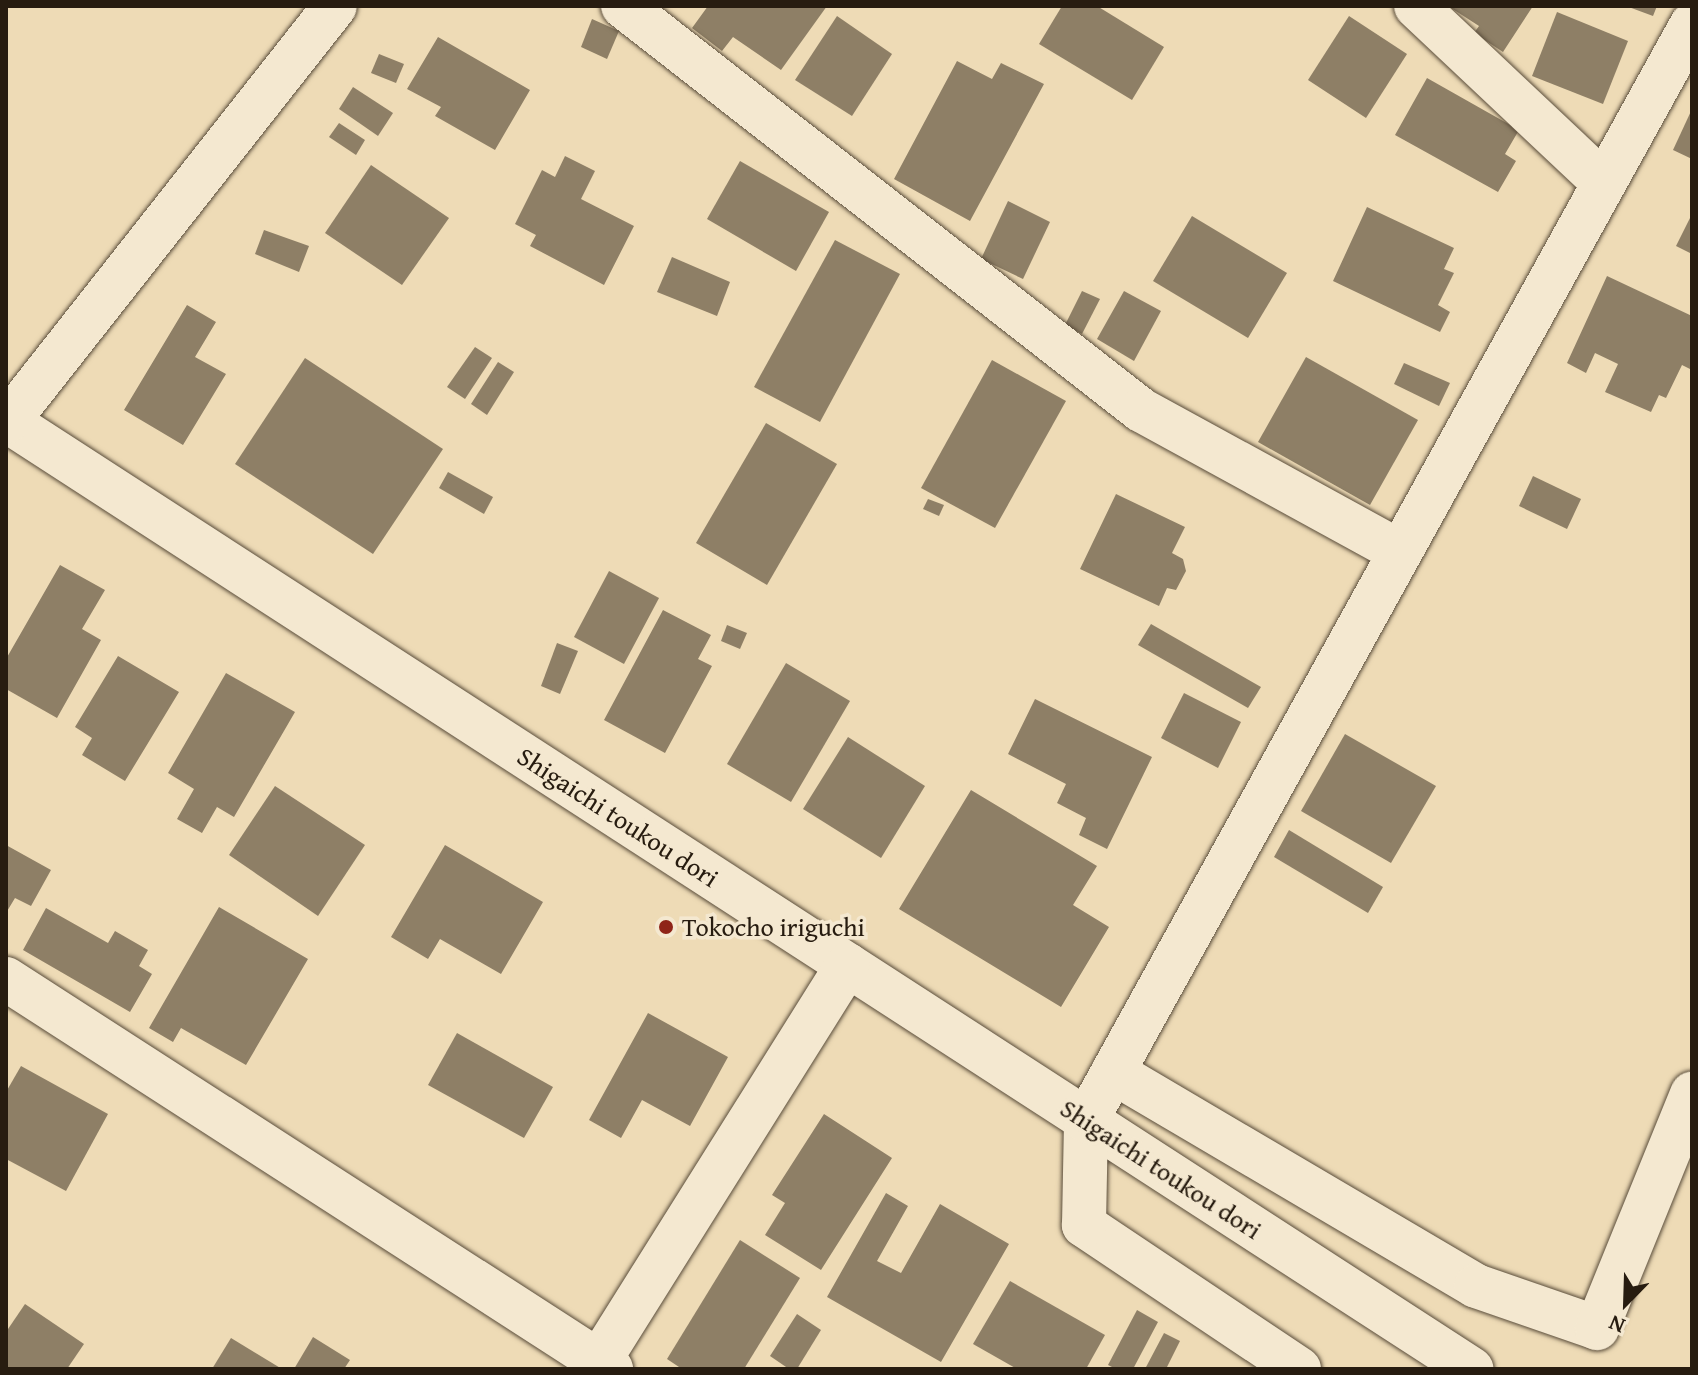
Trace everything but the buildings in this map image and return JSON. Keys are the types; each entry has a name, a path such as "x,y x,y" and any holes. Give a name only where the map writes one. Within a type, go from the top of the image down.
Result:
{"street":[{"path":"7,421 335,6"},
{"path":"623,6 1141,410 1399,551"},
{"path":"1416,6 1603,182"},
{"path":"1299,1369 1084,1225 1086,1121 1692,24"},
{"name":"Shigaichi toukou dori","path":"7,421 1471,1369"},
{"path":"6,979 601,1366 847,965"},
{"path":"1113,1072 1476,1286 1597,1328 1692,1094"}],"place":[{"name":"Tokocho iriguchi","path":"666,927"}]}
